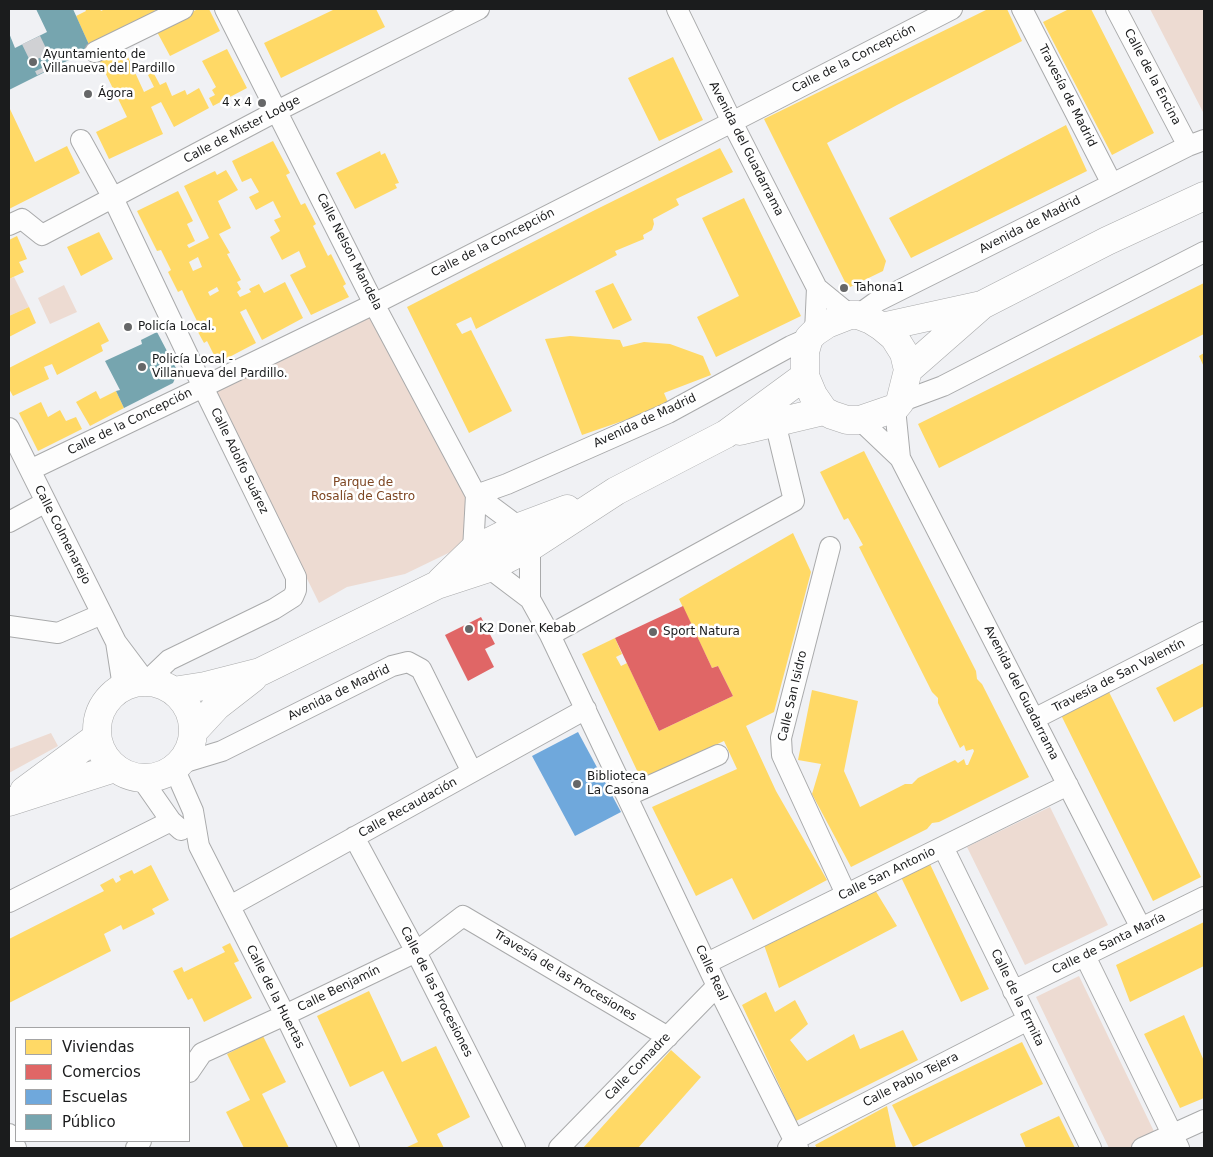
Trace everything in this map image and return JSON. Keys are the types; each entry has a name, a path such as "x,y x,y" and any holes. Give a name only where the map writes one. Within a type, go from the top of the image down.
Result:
{"main road":[{"path":"908,370 982,305 1107,241 1204,196"},
{"path":"882,327 982,305"},
{"path":"854,315 871,320 882,327 894,337 904,353 908,370 897,405 860,420 847,420 824,411 813,395 806,376 805,352 812,335 827,324 854,315"},
{"path":"173,691 205,686 260,672 437,585 481,559 616,492 726,434 806,376"},
{"path":"726,434 824,411"},
{"path":"193,732 217,706 260,672"},
{"path":"135,684 160,684 173,691 182,699 188,709 192,720 193,732 186,754 177,766 164,774 141,778 128,775 115,768 100,749 97,737 97,722 102,708 111,695 135,684"},
{"path":"9,802 97,737"},
{"path":"9,802 115,768"}],"street":[{"path":"95,52 183,9"},
{"name":"Calle Nelson Mandela","path":"225,9 374,304 476,494"},
{"name":"Calle de Mister Lodge","path":"9,225 22,219 42,235 277,111 454,14 479,9"},
{"name":"Avenida del Guadarrama","path":"677,9 732,122 817,288 854,315"},
{"name":"Calle de la Concepción","path":"30,470 374,304 952,9"},
{"name":"Travesía de Madrid","path":"1022,9 1112,184"},
{"name":"Calle de la Encina","path":"1116,9 1196,143"},
{"name":"Calle Adolfo Suárez","path":"81,140 113,198 296,577 296,590 293,597 284,603 169,660 135,684"},
{"name":"Avenida de Madrid","path":"854,315 876,302 1196,143"},
{"path":"897,405 943,386 1204,252"},
{"name":"Avenida del Guadarrama","path":"812,335 817,288"},
{"name":"Avenida de Madrid","path":"476,494 507,484 668,413 812,335"},
{"name":"Avenida del Guadarrama","path":"897,405 900,458"},
{"name":"Avenida del Guadarrama","path":"860,420 900,458 1141,928"},
{"path":"550,635 794,501 775,422"},
{"name":"Calle Colmenarejo","path":"9,428 116,642 135,684"},
{"path":"476,494 524,537"},
{"path":"476,494 481,559"},
{"path":"9,522 46,502"},
{"name":"Calle Real","path":"524,537 530,599"},
{"name":"Calle San Isidro","path":"830,547 781,738 782,755 846,894"},
{"name":"Calle Real","path":"481,559 530,599 550,635 794,1146"},
{"path":"9,626 58,633 102,614"},
{"name":"Travesía de San Valentín","path":"1034,719 1204,632"},
{"name":"Avenida de Madrid","path":"177,766 222,751 392,666 408,662 421,669 472,772"},
{"name":"Calle Recaudación","path":"230,906 586,710"},
{"path":"627,796 718,755"},
{"name":"Calle de la Huertas","path":"177,766 193,812 199,846 285,1015 349,1148"},
{"name":"Calle de la Huertas","path":"141,778 171,821 199,846"},
{"name":"Calle San Antonio","path":"707,963 1068,785"},
{"path":"9,902 171,821"},
{"name":"Calle de las Procesiones","path":"354,837 416,952 515,1148"},
{"name":"Calle de la Ermita","path":"943,847 1091,1148"},
{"name":"Calle de Santa María","path":"1014,991 1204,897"},
{"name":"Calle Benjamín","path":"190,1071 202,1053 416,952 463,916"},
{"name":"Travesía de las Procesiones","path":"463,916 668,1037"},
{"path":"1085,956 1176,1142"},
{"name":"Calle Comadre","path":"559,1148 717,986"},
{"name":"Calle Pablo Tejera","path":"794,1146 1028,1020"},
{"path":"1142,1148 1176,1142 1204,1120"},
{"path":"9,1134 16,1148"}],"green space":[{"path":"1150,9 1204,9 1203,112"},
{"path":"14,277 29,307 9,316 9,279"},
{"path":"64,285 77,312 50,324 38,298"},
{"name":"Parque de Rosalía de Castro","path":"370,313 467,492 465,545 405,574 347,587 319,603 215,392"},
{"path":"51,733 58,746 9,773 9,749"},
{"path":"1050,807 1108,925 1025,965 967,847"},
{"path":"1079,976 1162,1148 1109,1148 1036,997"}],"building: Viviendas":[{"path":"85,9 100,9 101,11 105,9 154,9 156,13 91,49 76,16 86,11"},
{"path":"198,9 209,9 220,31 170,56 156,30"},
{"path":"335,9 376,9 385,27 281,78 264,43"},
{"path":"988,9 1007,9 1022,41 827,143 886,261 883,271 848,288 764,119"},
{"path":"1069,9 1091,9 1154,133 1112,155 1043,22"},
{"path":"122,44 144,92 154,87 148,75 153,72 160,85 166,82 172,96 185,90 187,95 199,88 209,108 174,127 161,102 151,107 163,134 109,159 96,132 127,117 97,56"},
{"path":"227,49 247,88 213,106 209,98 215,95 212,90 216,87 202,61"},
{"path":"673,57 703,120 659,141 628,78"},
{"path":"9,107 35,162 67,146 80,173 9,209"},
{"path":"1066,125 1087,171 911,258 889,218"},
{"path":"273,141 290,173 286,175 301,205 305,203 316,224 313,226 328,256 331,254 346,284 343,286 349,297 311,315 290,275 306,267 299,251 282,260 270,237 280,231 274,220 281,217 273,201 256,210 249,197 259,192 251,178 242,182 232,161"},
{"path":"720,148 733,172 676,199 679,205 653,219 652,230 643,235 644,239 615,251 617,255 476,329 471,317 456,324 462,334 471,330 512,411 469,433 407,307"},
{"path":"380,151 381,155 385,153 399,183 395,184 397,188 355,209 336,173"},
{"path":"226,170 238,190 218,201 231,228 219,234 230,253 227,254 241,280 237,282 241,289 237,292 240,297 251,292 249,289 259,284 264,293 285,282 303,318 262,340 246,309 240,312 256,343 218,363 207,341 204,343 193,323 197,321 182,290 178,292 168,272 171,270 161,250 157,251 137,211 178,191 193,221 187,224 195,241 187,245 189,248 209,238 184,186 215,171 217,175","holes":["198,257 202,267 193,271 189,262","217,287 219,291 210,296 208,292"]},
{"path":"744,198 801,316 716,357 697,317 739,296 702,218"},
{"path":"99,232 113,259 81,276 67,247"},
{"path":"17,236 27,259 19,262 24,272 9,279 9,240"},
{"path":"613,283 632,320 613,329 595,291"},
{"path":"1204,283 1204,334 939,468 918,424"},
{"path":"29,307 36,323 9,337 9,316"},
{"path":"99,322 109,341 101,345 103,351 57,375 52,364 44,367 49,379 13,396 9,389 9,368"},
{"path":"570,336 620,340 623,347 644,342 670,344 703,356 711,375 664,393 669,405 582,435 545,339"},
{"path":"1204,353 1204,367 1199,356"},
{"path":"96,391 100,399 116,391 124,408 90,426 76,402"},
{"path":"41,402 48,417 60,410 66,421 76,417 82,429 38,451 19,413"},
{"path":"864,451 976,671 977,679 982,684 1029,777 939,822 932,823 927,829 851,867 812,794 821,764 798,760 812,690 858,701 844,771 860,807 905,784 912,784 918,778 955,760 958,763 964,759 966,765 968,765 974,751 973,749 966,751 964,745 960,748 938,703 938,698 932,692 859,547 863,545 848,518 844,520 820,472"},
{"path":"793,533 811,572 774,712 746,726 776,791 827,880 753,920 732,878 696,896 652,807 737,769 724,741 641,779 582,654 615,638 622,654 616,657 621,666 627,663 659,731 733,696 718,666 712,668 679,599"},
{"path":"1204,663 1204,706 1174,722 1156,688"},
{"path":"1109,692 1201,877 1153,901 1061,715"},
{"path":"929,862 989,989 961,1002 900,875"},
{"path":"151,865 169,900 152,909 155,914 123,930 121,925 104,934 111,951 9,1003 9,939 104,891 100,885 113,878 116,883 121,880 119,876 132,870 134,874"},
{"path":"872,885 897,926 779,988 764,945"},
{"path":"1204,922 1204,966 1130,1002 1116,965"},
{"path":"230,943 239,961 234,963 252,998 204,1022 192,998 188,1000 173,971 182,967 184,972 225,952 222,947"},
{"path":"369,991 402,1062 436,1046 470,1117 437,1134 444,1148 405,1148 418,1142 383,1071 350,1087 317,1016"},
{"path":"766,992 775,1012 795,1000 808,1024 790,1040 807,1061 854,1034 860,1049 903,1030 918,1060 796,1121 742,1005"},
{"path":"1184,1015 1204,1061 1204,1098 1180,1108 1144,1034"},
{"path":"263,1036 286,1082 262,1094 289,1148 244,1148 226,1112 250,1100 227,1054 239,1048 236,1043"},
{"path":"1022,1042 1043,1084 913,1147 892,1105"},
{"path":"671,1050 701,1077 638,1148 583,1148"},
{"path":"887,1106 896,1148 817,1148 815,1145"},
{"path":"1059,1116 1075,1148 1026,1148 1020,1134"}],"building: Comercios":[{"path":"683,606 712,668 718,666 733,696 659,731 615,638"},
{"path":"481,617 495,644 485,649 494,667 468,681 445,635"}],"building: Escuelas":[{"name":"Biblioteca La Casona","path":"578,732 621,812 575,836 532,756"}],"building: Público":[{"path":"36,9 73,9 91,49 9,90 9,33 15,48 47,32"},
{"name":"Policía Local - Villanueva del Pardillo.","path":"157,332 178,372 173,383 124,408 116,391 120,390 105,361 142,344 141,340"}],"tunnel":[{"path":"31,40 46,71"}],"place":[{"name":"Ayuntamiento de Villanueva del Pardillo","path":"33,62"},
{"name":"Ágora","path":"88,94"},
{"name":"4 x 4","path":"262,103"},
{"name":"Tahona1","path":"844,288"},
{"name":"Policía Local.","path":"128,327"},
{"name":"Policía Local - Villanueva del Pardillo.","path":"142,367"},
{"name":"K2 Doner Kebab","path":"469,629"},
{"name":"Sport Natura","path":"653,632"},
{"name":"Biblioteca La Casona","path":"577,784"}]}
